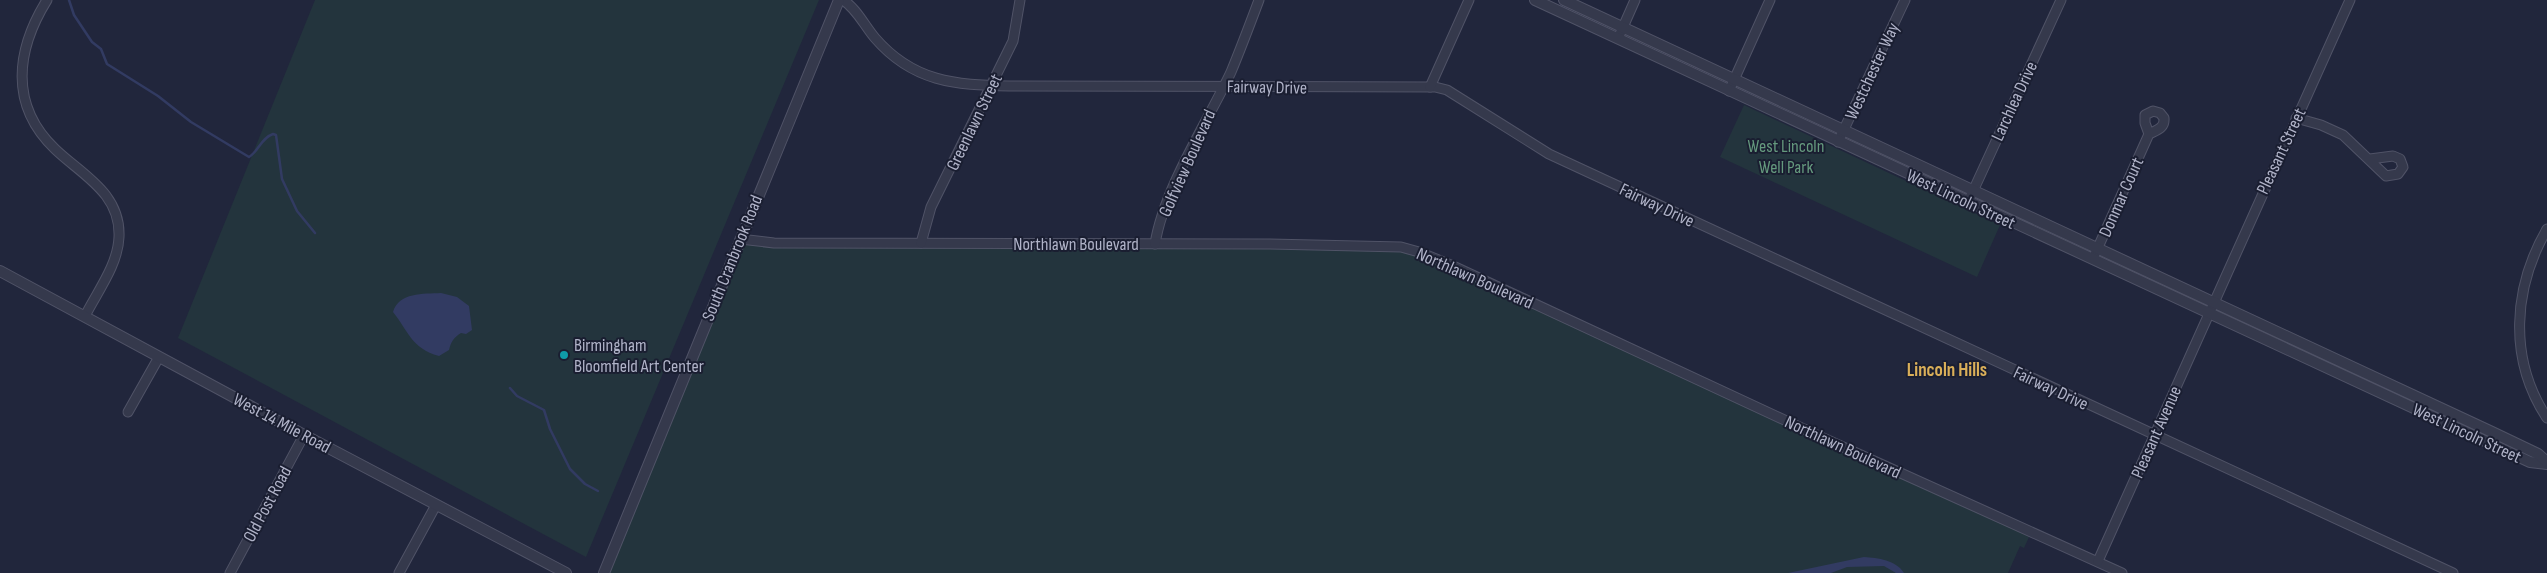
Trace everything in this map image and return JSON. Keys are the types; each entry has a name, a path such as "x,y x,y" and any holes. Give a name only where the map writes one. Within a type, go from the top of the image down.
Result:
{"street":[{"path":"47,0 32,27 23,55 22,80 26,104 35,124 47,140 105,192 114,208 118,224 119,238 116,255 85,316"},
{"name":"Fairway Drive","path":"841,0 853,8 882,45 907,66 942,81 992,86 1430,87 1453,93 1549,154 2453,573"},
{"name":"South Cranbrook Road","path":"604,573 740,239 841,0"},
{"name":"Greenlawn Street","path":"921,243 931,208 1013,40 1020,0"},
{"name":"Golfview Boulevard","path":"1156,244 1162,216 1223,86 1259,0"},
{"path":"1430,87 1469,0"},
{"name":"West Lincoln Street","path":"1535,0 2530,462 2547,463"},
{"name":"West Lincoln Street","path":"1564,0 2538,454 2547,463"},
{"path":"1618,39 1635,0"},
{"path":"1729,91 1770,0"},
{"name":"Westchester Way","path":"1838,142 1905,0"},
{"name":"Larchlea Drive","path":"1968,202 2061,0"},
{"name":"Pleasant Street","path":"2214,303 2350,0"},
{"path":"2296,118 2337,132 2370,159"},
{"name":"Donmar Court","path":"2092,260 2149,134"},
{"path":"2547,229 2529,266 2519,314 2520,339 2525,369 2532,390 2547,418"},
{"name":"Northlawn Boulevard","path":"740,239 774,242 1268,244 1410,249 1450,265 1948,495 2122,573"},
{"name":"West 14 Mile Road","path":"0,271 304,435 566,573"},
{"name":"Pleasant Avenue","path":"2098,561 2214,303"},
{"path":"128,412 159,357"},
{"path":"2388,396 2393,386"},
{"name":"Old Post Road","path":"230,573 304,435"},
{"path":"399,573 436,505"}],"green space":[{"path":"315,0 819,0 586,557 178,338"},
{"name":"West Lincoln Well Park","path":"1744,105 2000,225 1977,277 1720,157"},
{"path":"745,241 1407,245 1958,496 2029,537 2024,548 2020,546 2008,573 606,573"}],"water":[{"path":"441,293 457,297 469,306 472,330 466,334 461,333 458,335 453,340 449,350 439,356 422,349 416,344 393,312 396,305 406,297 419,294"},
{"path":"1864,557 1892,562 1904,573 1896,573 1884,566 1847,567 1831,573 1788,573"}],"waterway":[{"path":"69,0 74,15 92,42 101,49 107,64 158,96 191,122 249,157 266,138 273,134 276,135 282,179 297,211 315,233"},
{"path":"510,388 517,396 544,410 550,429 570,469 585,484 598,491"}],"place":[{"name":"Birmingham Bloomfield Art Center","path":"564,355"}],"district":[{"name":"Lincoln Hills","path":"1947,369"}]}
